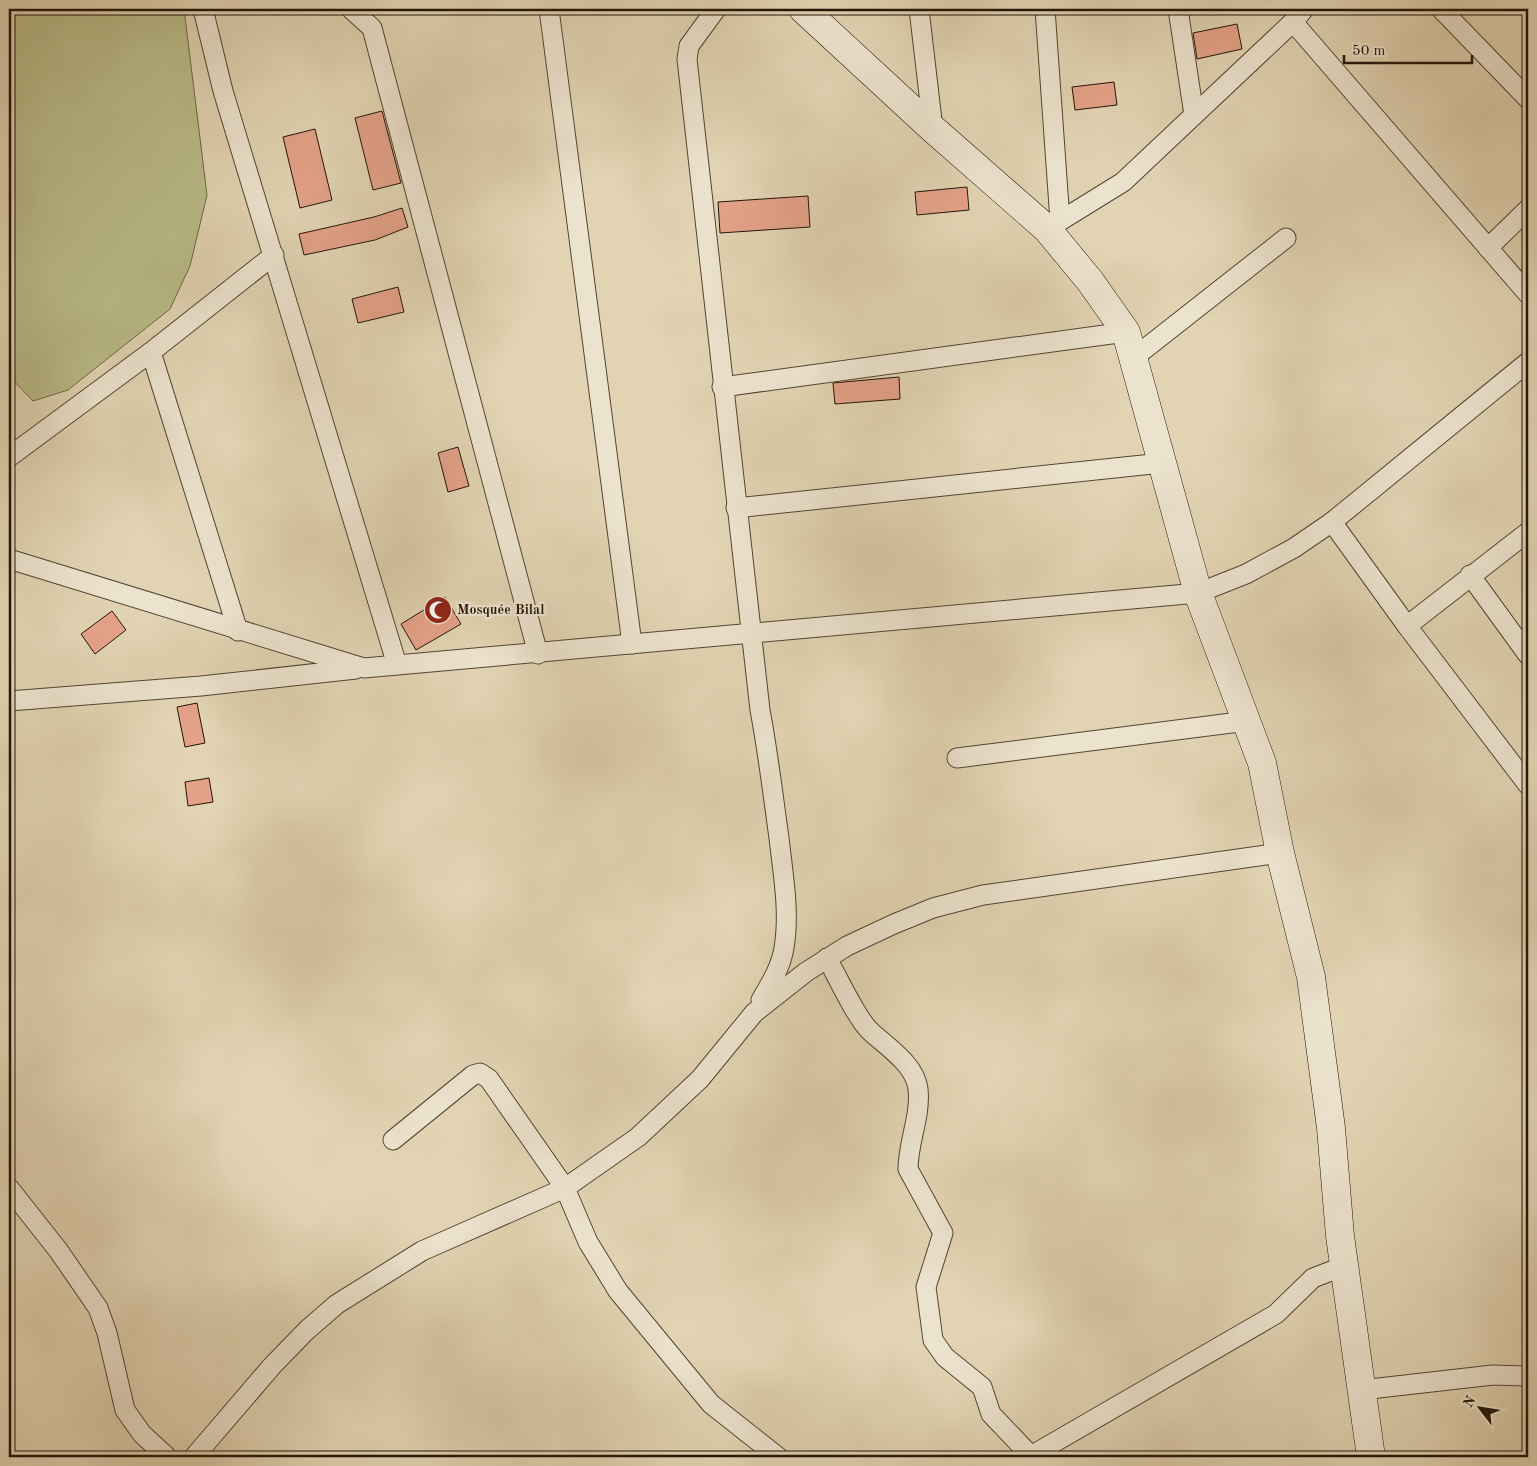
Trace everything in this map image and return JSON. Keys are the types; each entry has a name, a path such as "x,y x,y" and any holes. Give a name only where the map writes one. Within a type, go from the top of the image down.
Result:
{"main road":[{"path":"803,9 933,129 1053,225 1126,332 1198,593 1262,763 1280,853 1311,977 1331,1128 1344,1266 1360,1390 1371,1457"}],"street":[{"path":"203,9 223,91 397,665"},
{"path":"351,9 372,28 538,654"},
{"path":"549,9 632,644"},
{"path":"716,9 690,46 687,58 722,387 760,710 769,757 783,872 786,921 780,964 754,1013"},
{"path":"919,9 933,129"},
{"path":"1045,9 1053,225 1122,182 1299,15 1488,248 1528,294"},
{"path":"1178,9 1194,115"},
{"path":"1451,12 1528,99"},
{"path":"1488,248 1528,209"},
{"path":"1132,359 1286,238"},
{"path":"9,457 152,352 274,255"},
{"path":"722,387 1126,332"},
{"path":"152,352 238,631"},
{"path":"9,701 201,686 364,668 752,635 1198,593 1246,574 1294,548 1332,522 1528,362"},
{"path":"736,508 1162,463"},
{"path":"1332,522 1407,626 1528,785"},
{"path":"1407,626 1470,575 1528,532"},
{"path":"9,559 238,631 364,668"},
{"path":"1470,575 1528,655"},
{"path":"957,758 1247,721"},
{"path":"194,1457 272,1366 307,1330 337,1304 422,1251 565,1188 638,1137 700,1079 754,1013 782,989 827,958 894,924 933,908 982,895 1280,853"},
{"path":"827,958 869,1030 898,1055 915,1076 918,1090 917,1113 908,1158 908,1169 943,1233 926,1287 933,1340 945,1357 982,1387 991,1414 1030,1457 1276,1314 1313,1278 1344,1266"},
{"path":"393,1140 473,1075 480,1073 489,1079 565,1188 588,1242 618,1291 711,1404 778,1457"},
{"path":"9,1188 58,1250 98,1308 107,1333 125,1410 142,1434 168,1457"},
{"path":"1360,1390 1493,1375 1528,1376"}],"green space":[{"path":"9,9 184,9 207,195 190,266 170,309 68,390 33,401 9,376"}],"building":[{"path":"1237,24 1242,49 1197,59 1193,33"},
{"path":"1114,82 1117,105 1075,110 1072,87"},
{"path":"382,111 401,183 373,190 355,118"},
{"path":"315,129 332,200 300,208 283,137"},
{"path":"967,187 969,210 917,215 915,192"},
{"path":"808,196 810,227 720,233 718,202"},
{"path":"402,208 408,227 375,240 304,255 299,234 374,217"},
{"path":"398,287 404,312 358,323 352,299"},
{"path":"899,377 900,399 835,404 833,383"},
{"path":"458,447 469,486 448,492 438,453"},
{"name":"Mosquée Bilal","path":"445,597 461,624 416,650 401,624"},
{"path":"112,611 126,630 95,654 81,634"},
{"path":"197,703 205,743 185,747 177,707"},
{"path":"209,778 213,802 188,806 185,782"}],"place":[{"name":"Mosquée Bilal","path":"438,610"}]}
